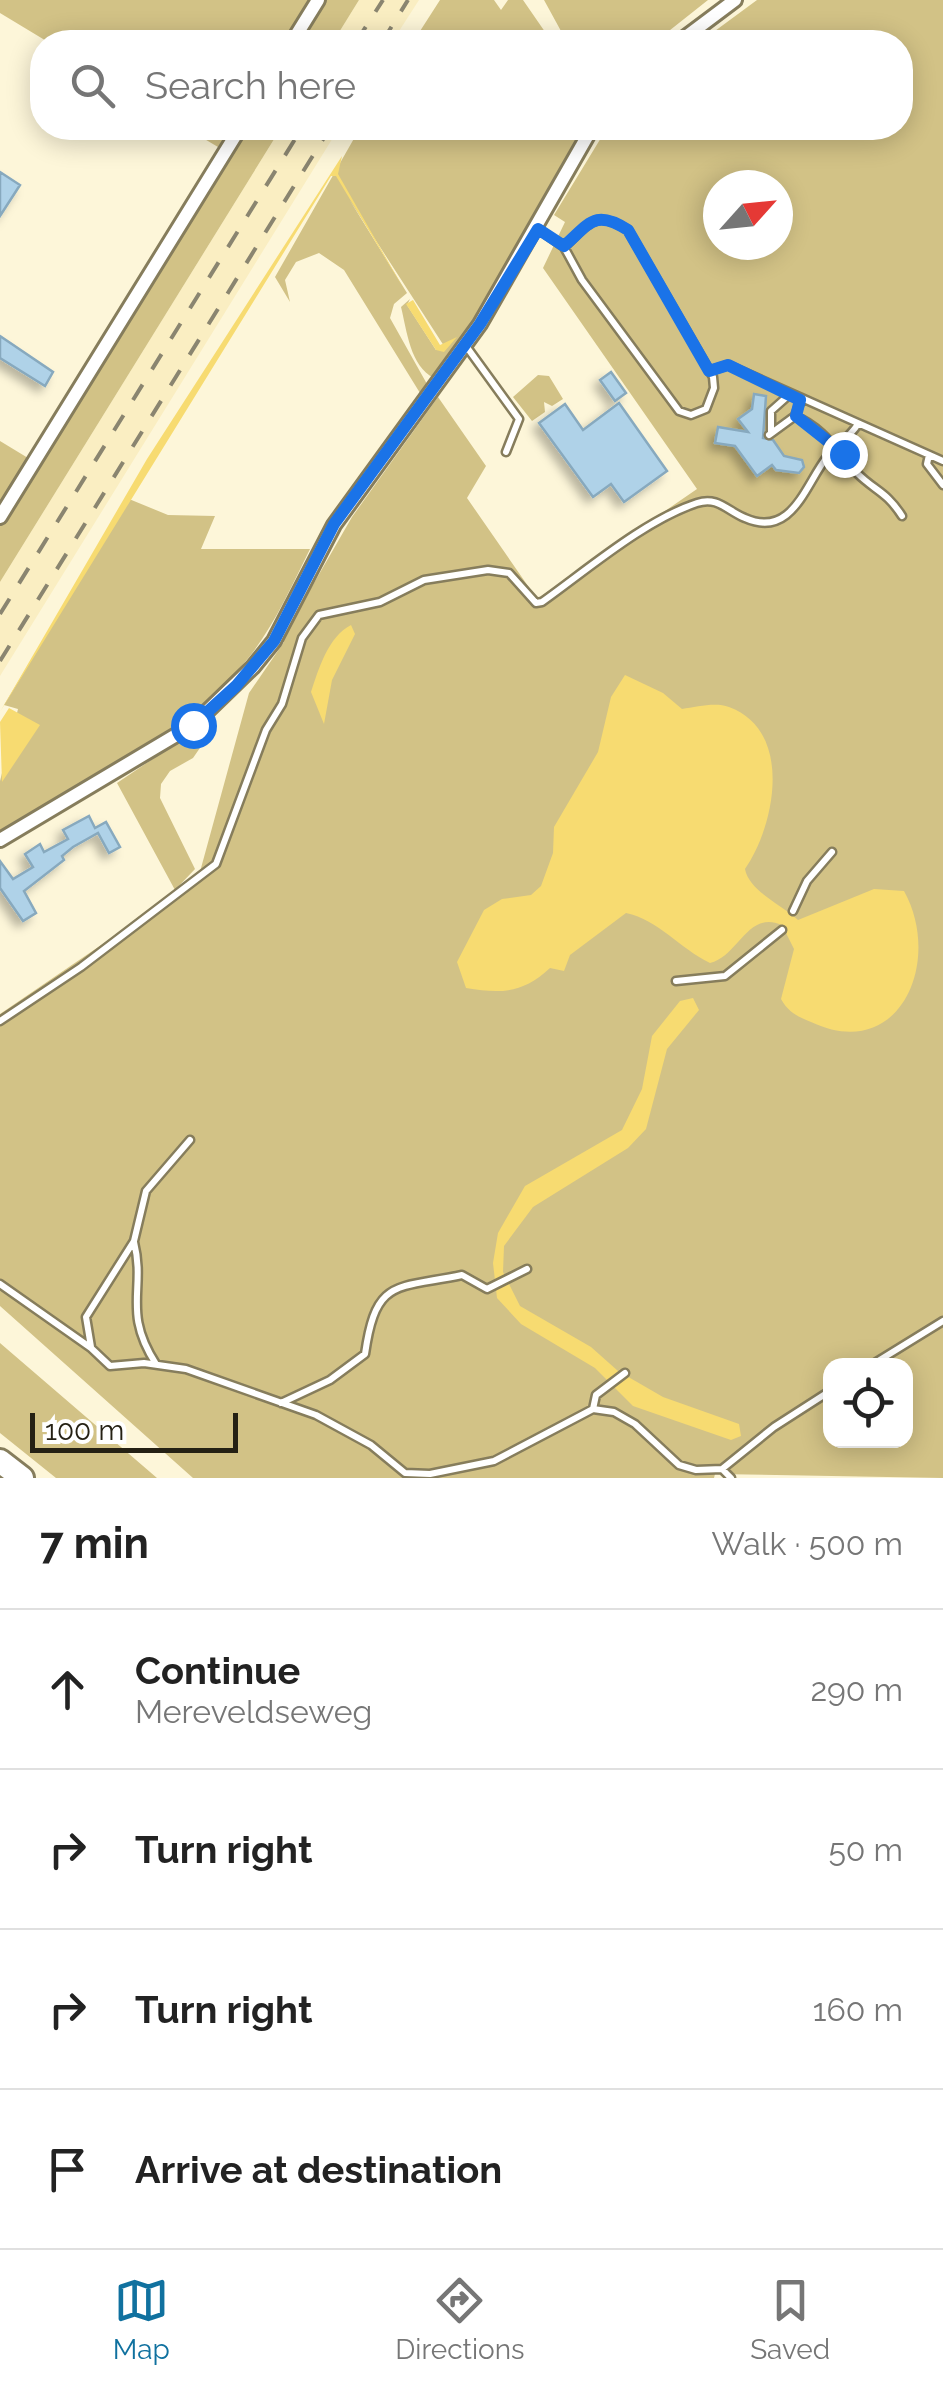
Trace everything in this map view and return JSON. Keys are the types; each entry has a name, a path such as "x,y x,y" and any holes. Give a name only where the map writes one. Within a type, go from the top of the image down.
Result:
{"highway":[{"path":"0,1461 22,1478"}],"street":[{"path":"299,30 318,0"},
{"path":"695,30 734,0"},
{"path":"0,517 233,140"},
{"path":"0,840 181,733 236,686 274,641 334,524 465,345 538,229 586,140"}],"lane":[{"path":"538,229 564,246 582,280 680,411 691,415 706,409 714,388 709,371 628,230 608,218 594,219 564,246"},
{"path":"465,345 519,419 506,452"},
{"path":"709,371 728,365 943,461"},
{"path":"790,395 771,410 770,434 796,416 800,400"},
{"path":"796,416 820,431 864,479 887,494 902,516"},
{"path":"0,1021 111,945 216,864 266,730 282,704 302,638 319,615 380,602 424,580 488,570 509,573 536,603 542,602 618,547 699,502 719,501 754,522 773,523 793,511 858,424"},
{"path":"929,455 931,473 943,485"},
{"path":"793,911 813,872 832,852"},
{"path":"676,981 716,980 776,940 782,930"},
{"path":"156,1364 136,1318 134,1241 146,1191 190,1140"},
{"path":"91,1348 86,1316 134,1241"},
{"path":"280,1404 330,1380 365,1354 371,1313 389,1291 462,1275 488,1289 527,1269"},
{"path":"0,1284 91,1348 110,1366 156,1364 186,1368 316,1415 372,1445 405,1473 430,1474 494,1461 526,1448 568,1419 593,1409 614,1412 635,1424 679,1465 696,1470 722,1469 774,1427 823,1396"},
{"path":"883,1358 943,1321"},
{"path":"593,1409 596,1395 625,1374"},
{"path":"722,1469 730,1478"}],"shaded area":[{"path":"0,0 309,0 290,30 30,31 0,13"},
{"path":"324,0 359,0 340,30 305,30"},
{"path":"359,0 419,0 400,30 340,30"},
{"path":"440,0 494,0 501,10 508,0 523,0 544,30 421,30"},
{"path":"544,0 708,0 670,30 560,30"},
{"path":"757,0 943,0 943,1478 715,1474 714,1478 193,1478 0,1306 0,1014 198,879 249,693 284,642 280,642 352,517 438,397 486,466 467,498 537,599 697,489 543,268 565,222 554,215 600,140 913,140 913,30 716,30"},
{"path":"242,140 274,140 0,582 0,525 215,176"},
{"path":"274,140 332,140 0,676 0,582"},
{"path":"353,140 580,140 487,308 434,378 420,365 411,347 401,307 410,299 407,305 436,350 446,349 349,199 407,293 394,304 390,318 427,384 420,393 344,270 319,253 296,262 285,280 290,302 275,277"},
{"path":"342,156 338,174 405,291 336,176 331,176 0,712 147,459"},
{"path":"413,300 440,345 457,337 444,352 436,350 406,304"},
{"path":"538,375 549,376 563,399 552,406 544,402 545,412 532,421 513,397"},
{"path":"0,441 28,458 0,504"},
{"path":"129,499 168,515 215,516 201,549 310,549 267,631 225,684 133,754 0,831 0,781 18,709 4,705"},
{"path":"351,625 355,634 332,680 324,724 311,692 330,645"},
{"path":"625,675 663,693 682,709 729,707 750,719 763,736 771,757 770,805 756,851 745,869 767,897 798,920 874,889 904,891 915,918 915,974 906,999 890,1017 869,1029 842,1031 790,1011 781,999 794,949 782,925 770,922 751,929 729,952 710,963 649,922 626,913 570,955 564,971 550,968 531,983 511,990 466,988 457,962 484,910 502,899 531,895 541,886 553,853 554,827 598,752 611,697"},
{"path":"9,708 40,725 2,782 0,722"},
{"path":"206,723 211,732 193,758 170,771 161,784 160,798 195,869 175,890 117,783"},
{"path":"693,998 699,1010 667,1049 646,1129 628,1148 533,1207 504,1246 503,1272 520,1306 591,1347 618,1371 663,1397 739,1424 741,1436 731,1440 633,1406 595,1368 521,1324 497,1298 493,1263 498,1233 525,1186 622,1130 642,1089 652,1036 680,1001"},
{"path":"0,1343 157,1478 56,1478 0,1433"}],"building":[{"path":"0,172 20,185 0,216"},
{"path":"0,336 53,372 45,386 0,358"},
{"path":"611,372 626,393 615,401 600,380"},
{"path":"754,394 766,396 763,438 773,440 784,456 802,460 804,467 799,473 776,470 772,465 757,476 735,446 715,443 718,427 748,432 738,419 752,409"},
{"path":"619,403 667,471 624,502 611,484 593,497 539,423 565,404 583,430"},
{"path":"89,816 95,828 106,822 120,847 109,853 98,833 73,847 62,856 64,860 24,891 36,913 23,921 0,888 0,861 13,879 33,867 25,854 40,844 44,852 68,839 63,830"}],"railway":[{"path":"364,30 383,0"},
{"path":"389,30 408,0"},
{"path":"0,614 295,140"},
{"path":"0,661 323,140"}],"route":[{"path":"193,725 236,686 274,641 334,524 480,324 538,229 564,246 594,219 608,218 628,230 709,371 721,364 728,365 800,400 796,416 812,424 835,450 844,454"}]}
